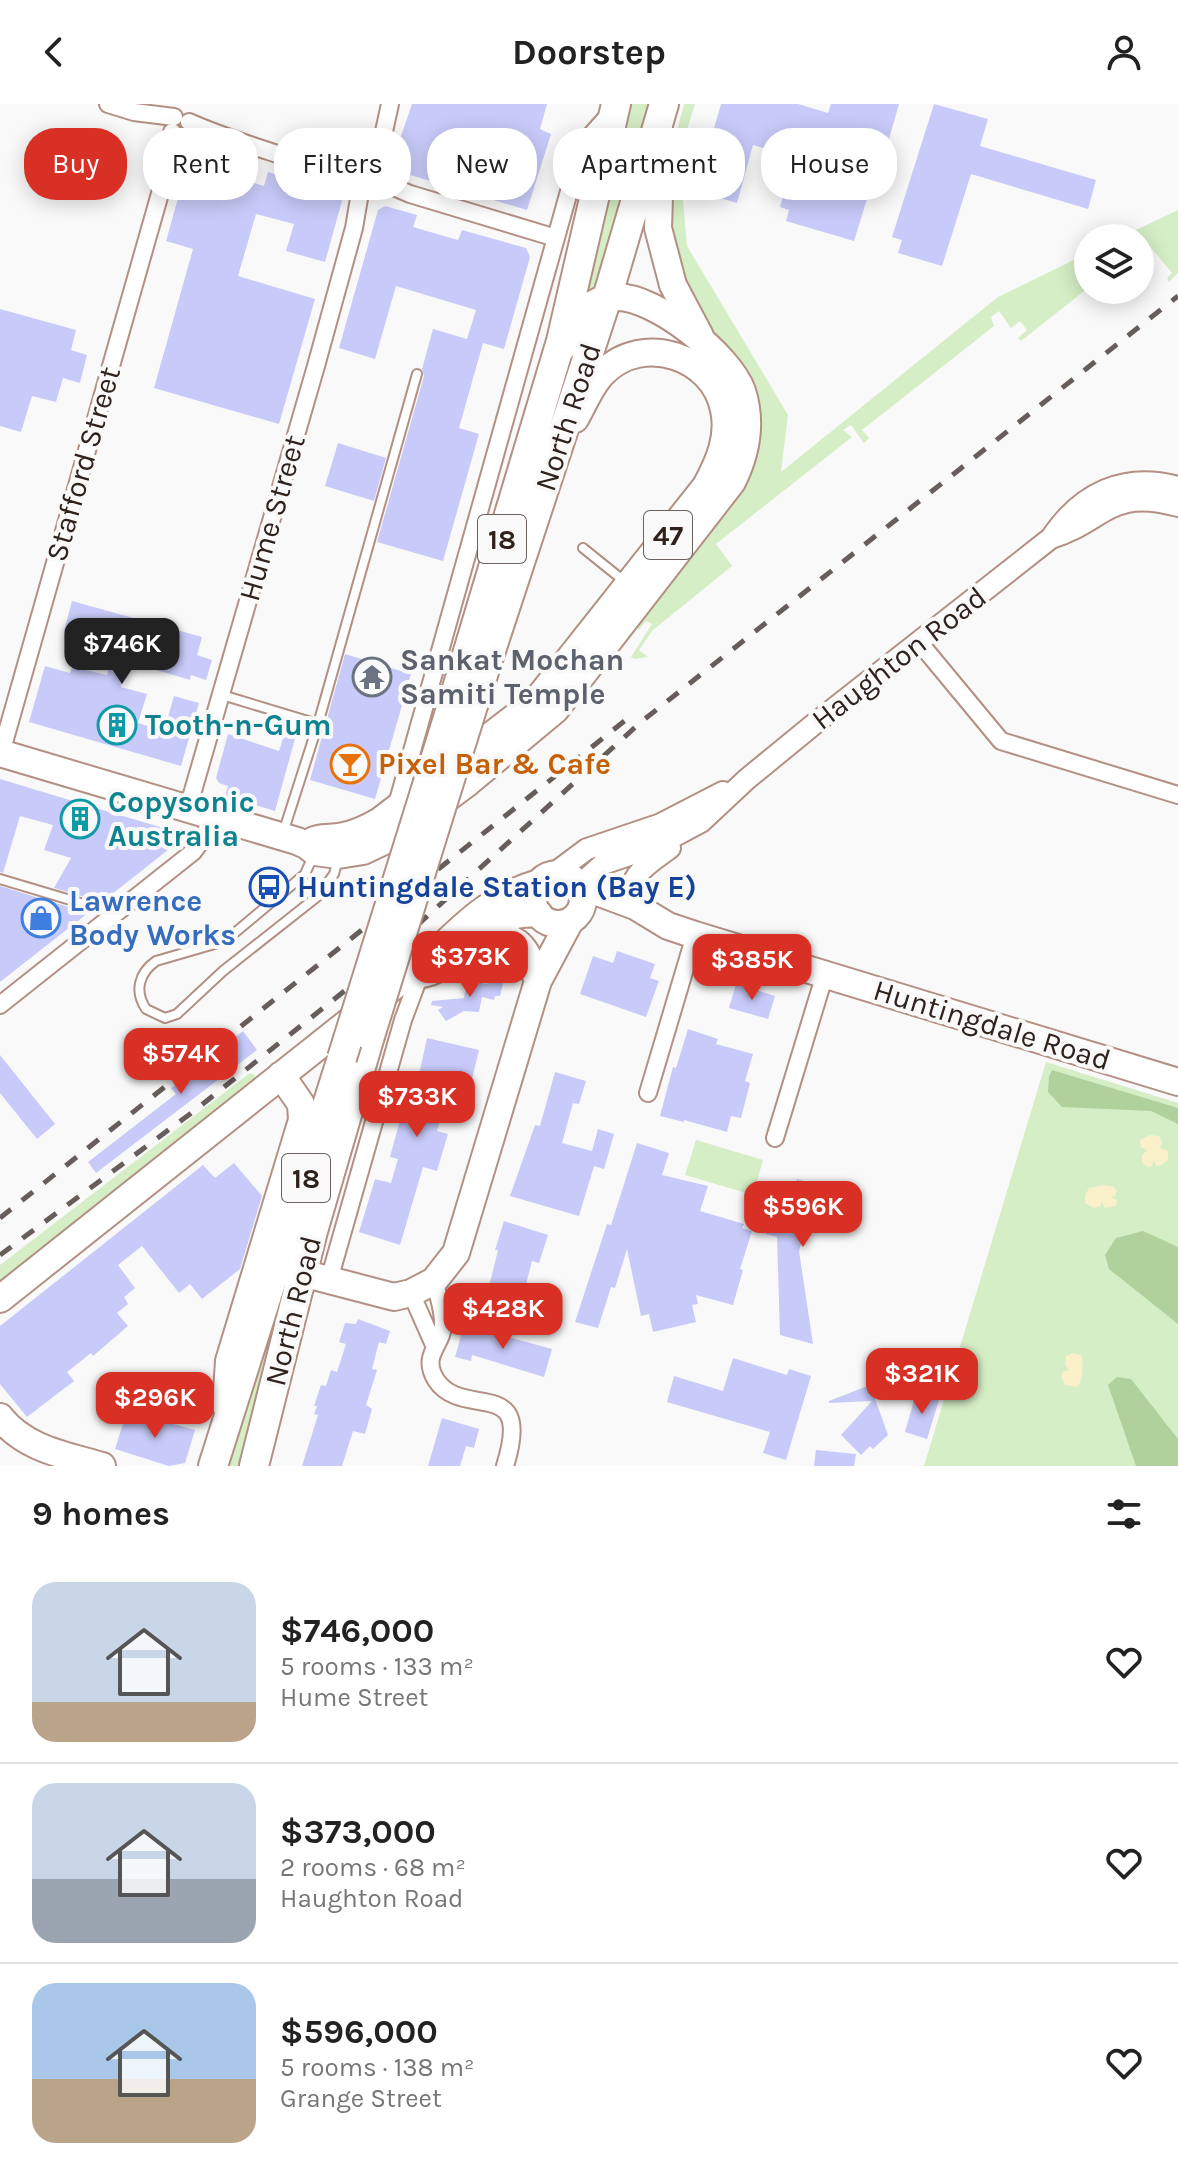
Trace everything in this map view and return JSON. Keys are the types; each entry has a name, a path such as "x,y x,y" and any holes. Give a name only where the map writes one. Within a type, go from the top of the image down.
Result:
{"highway":[{"name":"North Road","path":"254,1466 315,1277 313,1231 476,696 607,298 663,106"},
{"name":"North Road","path":"213,1466 448,718 556,356 572,301 615,107"}],"main road":[{"path":"663,106 658,228 673,285 701,340"},
{"name":"47","path":"315,844 369,828 536,701 732,482 746,445 747,425 741,389 721,359 701,340 648,306 622,297 607,298"},
{"path":"556,356 581,329 593,304 607,298"},
{"name":"47","path":"315,844 363,851 397,835 466,784 555,710 718,464 726,424 719,394 702,371 683,358 655,352 629,356 600,376 556,454"},
{"path":"0,753 315,844"},
{"path":"315,1277 394,1297 423,1287 456,1253 538,981 577,901 569,876 546,879 534,900 540,914 538,981"},
{"name":"Haughton Road","path":"0,1299 281,1075 406,983 484,908 504,895 546,879"},
{"path":"540,914 550,922 577,901"},
{"name":"Huntingdale Road","path":"577,901 635,906 668,926 695,935 1178,1082"},
{"name":"Huntingdale Road","path":"577,901 646,925 668,926"},
{"name":"Haughton Road","path":"433,955 513,915 540,914"},
{"path":"481,929 507,936 520,944 538,981"},
{"path":"224,1434 229,1361 302,1120 301,1104 281,1075"},
{"path":"0,1417 17,1435 31,1444 102,1466"}],"street":[{"path":"108,104 181,121 274,154"},
{"name":"Hume Street","path":"383,128 390,104"},
{"name":"North Road","path":"395,809 582,145 615,107"},
{"name":"Stafford Street","path":"0,753 181,121"},
{"path":"411,194 556,238"},
{"name":"Hume Street","path":"0,1005 193,852 204,837 200,812 222,695 362,200"},
{"name":"North Road","path":"535,316 556,356"},
{"path":"1142,490 1178,487"},
{"path":"1142,490 1178,506"},
{"name":"Haughton Road","path":"577,901 603,864 656,846 694,827 747,779 1051,538 1067,533 1142,490"},
{"path":"919,642 1001,741 1178,795"},
{"name":"Haughton Road","path":"546,879 587,849 661,824 747,779"},
{"path":"635,906 630,891 637,874 694,827"},
{"path":"648,1093 695,935"},
{"path":"775,1138 825,974"},
{"name":"North Road","path":"315,1277 406,983"},
{"path":"423,1287 443,1324 442,1335 434,1345"},
{"path":"423,1287 434,1345 431,1366 440,1384 450,1391 498,1406 511,1419 514,1434 505,1466"}],"lane":[{"path":"315,844 334,874 318,896 223,971 177,1014 165,1018 146,1009 139,991 149,966 156,961 225,941 305,874 315,844 318,724 417,374"},
{"path":"583,548 636,591"},
{"path":"222,695 318,724"},
{"path":"1,880 116,914"},
{"path":"406,983 436,980 458,965 470,952 481,929"}],"green space":[{"path":"625,104 654,104 647,128 620,128"},
{"path":"684,104 695,104 688,128 678,128"},
{"path":"605,200 627,200 606,276 580,321"},
{"path":"667,200 683,200 687,246 788,415 781,472 998,297 1074,260 1074,299 1021,341 1018,338 1027,330 1020,321 1011,328 999,311 991,317 994,326 862,430 869,438 864,443 851,425 843,430 852,437 716,544 732,566 653,630 639,650 648,657 635,659 631,657 652,624 646,621 639,630 636,626 737,494 700,319 669,237"},
{"path":"1178,210 1178,273 1169,282 1167,278 1172,273 1154,251 1154,224 1148,224"},
{"path":"1046,1062 1178,1103 1178,1466 924,1466"},
{"path":"1052,1070 1178,1108 1178,1124 1151,1111 1062,1107 1048,1092"},
{"path":"250,1073 255,1078 0,1281 0,1265"},
{"path":"696,1140 763,1160 753,1195 685,1175"},
{"path":"1143,1231 1178,1247 1178,1324 1109,1269 1105,1255 1116,1238"},
{"path":"275,1303 283,1305 242,1466 226,1466"},
{"path":"1117,1377 1131,1379 1178,1439 1178,1466 1136,1466 1108,1385"}],"sand":[{"path":"1150,1135 1159,1136 1162,1142 1160,1148 1168,1151 1168,1160 1162,1165 1156,1166 1154,1160 1152,1166 1147,1167 1142,1162 1142,1155 1147,1150 1141,1147 1140,1140"},
{"path":"1106,1185 1117,1191 1111,1197 1117,1200 1116,1206 1105,1208 1102,1202 1094,1208 1085,1203 1089,1188"},
{"path":"1073,1353 1081,1355 1082,1363 1082,1377 1077,1387 1065,1385 1061,1377 1063,1372 1069,1370 1065,1365 1066,1356"}],"building":[{"path":"412,104 547,104 540,129 551,134 537,178 537,128 427,128 427,180 411,175 411,128 404,128"},
{"path":"721,104 798,104 828,113 831,104 899,104 892,128 761,128 761,147 753,145 745,174 745,128 714,128"},
{"path":"934,104 988,119 980,146 1096,180 1088,209 971,174 942,266 898,253 902,240 892,237"},
{"path":"268,172 274,174 274,200 341,200 325,262 286,251 294,224 256,214 238,276 315,299 279,424 154,388 193,249 166,241 178,200 258,200 258,184 264,186"},
{"path":"494,200 530,200 527,210"},
{"path":"782,200 867,200 854,241 786,221 789,210 780,207"},
{"path":"385,206 417,215 413,227 458,240 462,230 526,248 530,257 504,349 483,343 459,428 479,434 443,561 377,542 424,376 422,369 433,329 467,339 476,310 396,286 375,359 339,348 378,210"},
{"path":"0,309 76,330 71,350 87,355 80,383 63,378 56,402 32,396 21,432 0,426"},
{"path":"338,443 386,458 374,501 325,486"},
{"path":"72,601 202,637 197,655 212,660 206,680 191,675 190,680 129,662 121,687 147,694 138,723 164,731 174,696 199,703 181,766 29,722 45,666 70,673 72,667 107,675 115,646 64,631"},
{"path":"345,654 411,674 375,799 310,780"},
{"path":"285,732 296,735 275,811 225,796 228,786 219,783 216,778 228,734 279,751"},
{"path":"0,779 187,835 102,902 54,888 71,858 44,850 53,825 20,816 3,873 0,872"},
{"name":"Lawrence Body Works","path":"0,886 88,913 0,982"},
{"path":"617,951 655,964 650,978 659,981 646,1017 580,994 593,956 613,963"},
{"path":"489,976 504,979 500,996 495,996 494,1000 482,997 479,1012 464,1011 446,1021 438,1010 443,1007 431,1005 432,1001 464,998 466,987 475,989 477,982 487,984"},
{"path":"736,984 775,996 768,1019 729,1008"},
{"path":"688,1029 718,1039 716,1044 753,1054 745,1081 750,1083 741,1118 731,1116 727,1132 660,1116 673,1067 676,1068"},
{"path":"243,1031 257,1050 96,1173 88,1162 176,1094 171,1088"},
{"path":"427,1038 479,1050 472,1079 453,1075 437,1131 448,1134 437,1171 423,1167 400,1245 359,1232 375,1179 391,1183 398,1159 390,1157 400,1120 404,1121 418,1079"},
{"path":"0,1055 55,1124 37,1139 0,1093"},
{"path":"555,1072 586,1081 579,1104 573,1103 562,1143 592,1151 598,1129 614,1134 604,1169 594,1166 579,1216 510,1196 535,1125 540,1126"},
{"path":"637,1143 669,1153 662,1175 708,1186 700,1211 744,1224 742,1228 752,1231 733,1305 696,1295 698,1304 692,1305 696,1322 653,1332 649,1314 641,1316 627,1249 598,1328 575,1322"},
{"path":"234,1163 262,1196 240,1269 202,1299 190,1284 179,1293 142,1246 118,1265 135,1288 124,1297 128,1304 117,1313 128,1326 93,1356 91,1353 67,1372 74,1381 27,1417 0,1384 0,1326 203,1165 215,1178"},
{"path":"797,1179 856,1197 846,1231 808,1220 799,1251 813,1344 780,1335 777,1237 766,1234 771,1218 783,1222"},
{"path":"504,1221 548,1235 539,1263 532,1261 520,1308 486,1299"},
{"path":"358,1319 390,1331 386,1344 379,1342 372,1369 377,1370 366,1405 372,1409 365,1434 353,1431 342,1466 302,1466 318,1415 314,1414 317,1406 314,1406 321,1385 326,1386 331,1370 337,1372 346,1344 339,1342 345,1323 356,1324"},
{"path":"464,1325 552,1349 544,1377 472,1355 471,1361 455,1357"},
{"path":"733,1358 787,1375 789,1369 811,1376 786,1460 763,1453 770,1432 667,1402 674,1376 723,1391"},
{"path":"870,1385 888,1435 861,1455 841,1435 872,1401 829,1401"},
{"path":"916,1393 939,1400 927,1439 905,1432"},
{"path":"127,1411 195,1430 185,1463 169,1466 115,1449"},
{"path":"442,1418 479,1429 474,1448 466,1446 460,1466 428,1466"},
{"path":"816,1450 856,1454 854,1466 814,1466"}],"railway":[{"path":"0,1255 194,1111 347,989 641,722 1178,296"},
{"path":"0,1218 632,715"}],"place":[{"name":"Sankat Mochan Samiti Temple","path":"372,677"},
{"name":"Tooth-n-Gum","path":"117,725"},
{"name":"Pixel Bar & Cafe","path":"350,764"},
{"name":"Copysonic Australia","path":"80,819"},
{"name":"Huntingdale Station (Bay E)","path":"269,887"},
{"name":"Lawrence Body Works","path":"41,918"}]}
